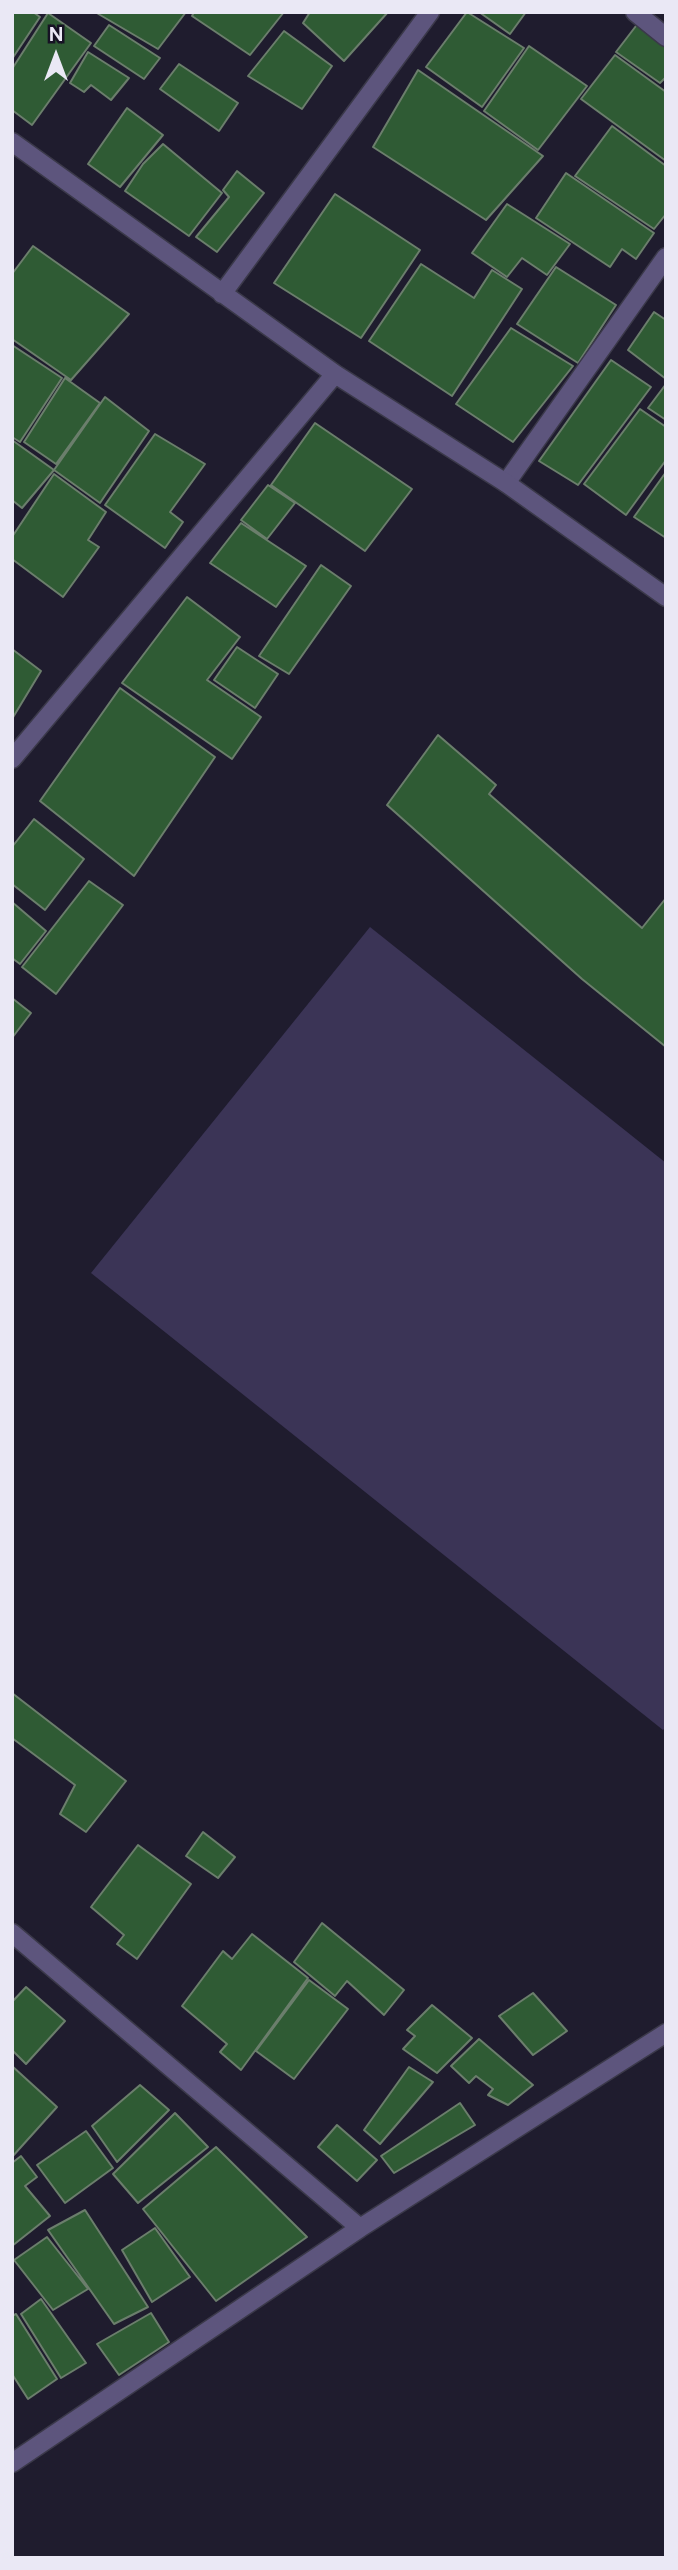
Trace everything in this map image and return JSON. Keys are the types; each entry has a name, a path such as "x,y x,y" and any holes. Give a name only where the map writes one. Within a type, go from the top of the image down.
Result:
{"street":[{"path":"222,294 430,12"},
{"path":"635,12 666,37"},
{"path":"12,142 335,374 506,483 666,597"},
{"path":"506,483 666,257"},
{"path":"12,759 335,374"},
{"path":"12,1933 360,2228"},
{"path":"12,2463 360,2228 666,2033"}],"shaded area":[{"path":"370,927 666,1163 666,1727 663,1730 91,1273"}],"building":[{"path":"12,12 33,12 40,17 12,59"},
{"path":"95,12 186,12 158,49"},
{"path":"194,12 284,12 250,55 192,16"},
{"path":"310,12 388,12 344,61 303,23"},
{"path":"467,12 524,48 482,107 426,67"},
{"path":"479,12 526,12 510,34"},
{"path":"48,13 91,43 32,125 12,110 12,69"},
{"path":"639,22 666,42 666,77 660,83 616,52"},
{"path":"109,25 160,58 144,79 94,46"},
{"path":"284,31 332,66 302,109 248,76"},
{"path":"529,46 587,86 538,150 484,111"},
{"path":"88,52 129,78 111,100 91,85 84,92 70,83"},
{"path":"615,55 666,92 666,161 581,99"},
{"path":"179,64 238,103 219,131 160,89"},
{"path":"418,70 543,156 486,220 373,147"},
{"path":"127,108 163,135 120,187 88,164"},
{"path":"612,126 666,166 666,214 654,229 575,176"},
{"path":"163,144 222,193 189,236 125,191 143,164"},
{"path":"237,171 264,193 217,252 196,237 229,197 223,190"},
{"path":"566,173 654,233 636,259 622,249 610,267 536,218"},
{"path":"335,194 420,250 361,338 274,283"},
{"path":"507,204 570,244 547,275 522,258 507,277 472,253"},
{"path":"33,246 129,314 71,380 12,339 12,274"},
{"path":"421,264 474,298 492,270 522,289 452,396 369,341"},
{"path":"556,267 616,305 578,363 517,324"},
{"path":"654,312 666,320 666,379 628,350"},
{"path":"511,328 573,366 513,442 456,404"},
{"path":"12,345 62,378 20,442 12,437"},
{"path":"611,360 651,387 578,485 539,461"},
{"path":"65,378 100,403 56,464 24,442"},
{"path":"666,384 666,420 648,408"},
{"path":"105,397 149,431 100,503 54,470"},
{"path":"640,409 666,427 666,460 626,515 584,484"},
{"path":"315,423 412,489 365,551 271,485"},
{"path":"155,434 205,464 170,512 183,522 165,548 105,505"},
{"path":"12,440 54,470 22,508 12,500"},
{"path":"666,472 666,538 634,517"},
{"path":"54,474 106,512 88,540 99,547 63,597 12,559 12,537"},
{"path":"268,485 295,503 267,539 241,520"},
{"path":"241,523 306,566 276,607 210,563"},
{"path":"321,565 351,586 289,674 259,656"},
{"path":"187,597 240,637 207,680 261,717 232,759 122,683"},
{"path":"237,647 278,674 255,708 214,680"},
{"path":"12,649 41,671 12,719"},
{"path":"120,688 215,757 134,876 40,801"},
{"path":"438,735 496,785 489,794 642,928 666,898 666,1047 582,979 387,805"},
{"path":"34,819 84,859 45,910 12,884 12,847"},
{"path":"89,881 123,905 56,994 22,967"},
{"path":"12,902 46,931 20,964 12,958"},
{"path":"12,998 31,1013 12,1038"},
{"path":"12,1693 126,1781 86,1832 60,1814 75,1785 12,1738"},
{"path":"203,1832 235,1857 218,1878 186,1856"},
{"path":"138,1845 191,1884 137,1959 117,1944 124,1935 91,1907"},
{"path":"322,1923 404,1990 384,2015 347,1981 335,1996 294,1962"},
{"path":"252,1934 308,1978 241,2070 220,2052 227,2044 182,2006 223,1951 232,1959"},
{"path":"309,1980 348,2009 294,2079 256,2051"},
{"path":"26,1987 65,2021 26,2064 12,2050 12,2002"},
{"path":"533,1993 567,2031 533,2055 499,2016"},
{"path":"432,2005 472,2038 437,2073 403,2049 415,2036 407,2030"},
{"path":"479,2039 533,2085 508,2105 488,2095 493,2089 476,2076 469,2083 451,2066"},
{"path":"12,2066 57,2107 12,2157"},
{"path":"409,2067 433,2082 380,2144 364,2130"},
{"path":"140,2085 169,2110 117,2162 92,2126"},
{"path":"460,2103 475,2125 394,2173 381,2156"},
{"path":"175,2113 208,2147 138,2203 113,2174"},
{"path":"337,2125 377,2160 357,2181 318,2147"},
{"path":"86,2131 113,2168 65,2203 37,2165"},
{"path":"216,2147 307,2237 216,2301 143,2209"},
{"path":"21,2156 37,2177 25,2186 50,2216 12,2246 12,2163"},
{"path":"85,2210 148,2307 114,2324 48,2230"},
{"path":"155,2228 190,2277 152,2302 122,2250"},
{"path":"47,2237 88,2289 53,2310 14,2260"},
{"path":"41,2299 86,2363 61,2378 21,2314"},
{"path":"151,2313 169,2342 119,2375 97,2344"},
{"path":"16,2314 57,2379 28,2399 12,2374 12,2316"}]}
